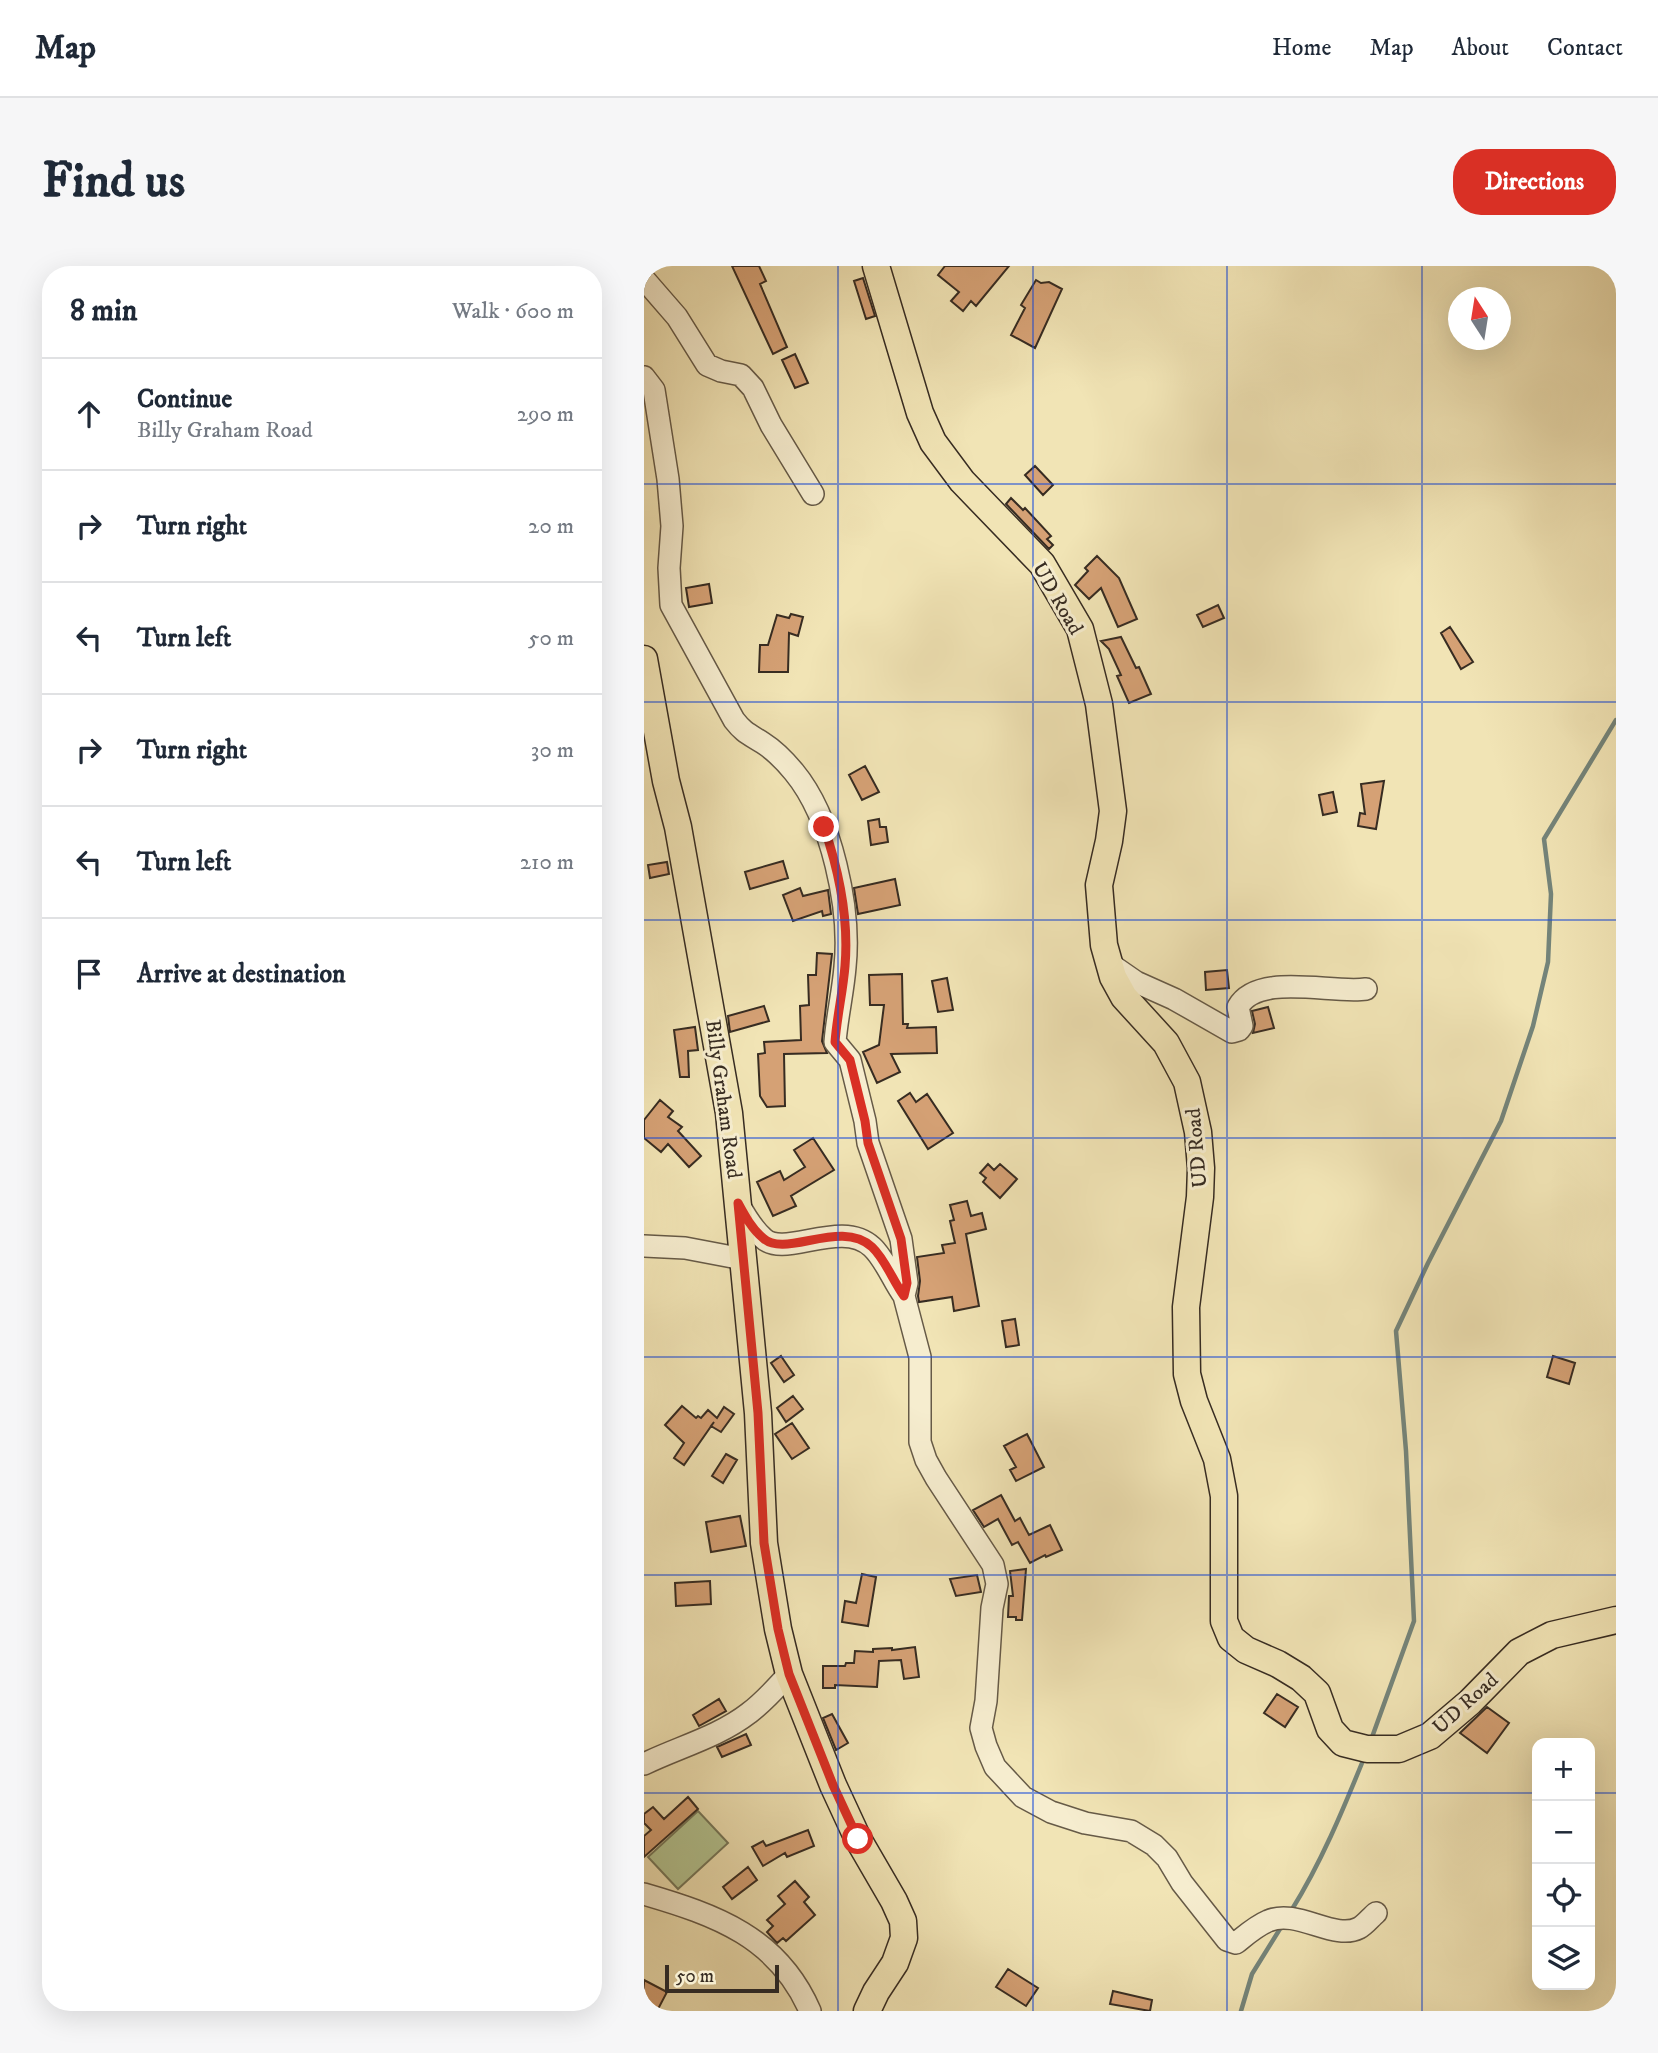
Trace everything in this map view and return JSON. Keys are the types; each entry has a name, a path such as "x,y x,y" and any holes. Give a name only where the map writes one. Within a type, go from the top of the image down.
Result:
{"main road":[{"name":"UD Road","path":"876,266 920,413 933,442 962,481 1042,564 1080,629 1099,704 1113,811 1099,885 1104,945 1124,997 1166,1044 1186,1082 1194,1110 1201,1168 1200,1197 1186,1307 1187,1374 1194,1401 1217,1459 1224,1496 1224,1620 1231,1638 1246,1650 1301,1678 1317,1693 1330,1729 1343,1743 1367,1749 1399,1749 1430,1736 1470,1702 1519,1652 1552,1635 1616,1620"},
{"name":"Billy Graham Road","path":"644,659 666,781 678,827 729,1113 758,1413 764,1543 778,1629 789,1674 845,1813 903,1921 904,1938 895,1963 867,2011"}],"street":[{"path":"644,279 677,317 707,365 741,375 753,388 771,425 813,494"},
{"path":"644,377 654,390 668,480 671,605 734,720 745,734 771,749 796,774 824,827 834,856 846,935 845,968 835,1042 850,1060 868,1143 901,1239 907,1283 904,1296"},
{"path":"1110,964 1136,982 1174,999 1232,1032 1242,1026 1238,1007 1242,999 1252,992 1276,986 1366,989"},
{"path":"738,1203 749,1223 764,1240 777,1244 792,1244 816,1238 852,1237 871,1246 904,1296 920,1357 920,1442 926,1460 993,1565 997,1584 981,1728 995,1767 1023,1797 1051,1812 1085,1823 1131,1830 1154,1845 1167,1858 1182,1883 1227,1940 1236,1942 1268,1920 1278,1918 1295,1919 1344,1931 1359,1928 1376,1913"},
{"path":"644,1246 685,1248 744,1259"},
{"path":"644,1764 716,1733 748,1714 789,1674"},
{"path":"644,1894 708,1914 739,1929 761,1944 794,1982 810,2011"}],"green space":[{"path":"698,1811 728,1843 678,1889 648,1857"}],"building":[{"path":"732,266 759,266 766,281 760,284 787,347 773,354"},
{"path":"945,266 1009,266 976,306 971,301 963,311 951,301 959,292 938,275"},
{"path":"863,278 875,316 866,319 854,281"},
{"path":"1036,280 1041,283 1049,282 1062,289 1035,348 1011,335 1025,308 1021,305"},
{"path":"795,354 808,383 795,388 782,360"},
{"path":"1035,466 1053,485 1043,495 1025,475"},
{"path":"1011,498 1023,510 1025,508 1051,536 1047,539 1053,545 1049,549 1006,504"},
{"path":"1097,556 1119,578 1137,619 1118,627 1101,588 1089,599 1075,585 1088,571 1085,568"},
{"path":"709,584 712,603 689,607 686,588"},
{"path":"1218,605 1224,618 1203,627 1197,615"},
{"path":"791,614 803,617 798,636 789,633 788,672 759,672 760,645 768,645 777,615 789,618"},
{"path":"1450,627 1473,662 1461,669 1441,633"},
{"path":"1121,637 1151,694 1129,703 1117,676 1121,675 1109,649 1101,641"},
{"path":"865,766 879,792 862,800 849,775"},
{"path":"1384,781 1376,829 1358,826 1360,813 1365,814 1361,784"},
{"path":"1333,792 1337,812 1323,815 1319,795"},
{"path":"879,819 880,827 886,827 888,842 871,845 868,821"},
{"path":"783,861 788,878 750,889 745,872"},
{"path":"667,862 669,874 650,878 648,865"},
{"path":"895,879 900,905 858,914 854,888"},
{"path":"800,888 803,896 828,890 831,914 823,916 822,911 793,921 783,895"},
{"path":"817,953 832,954 822,1041 827,1053 784,1054 785,1106 767,1107 760,1096 758,1054 765,1053 764,1042 801,1040 800,1006 809,1005 808,975 816,975"},
{"path":"1227,970 1229,988 1206,990 1205,972"},
{"path":"902,974 903,1024 908,1024 907,1028 936,1027 937,1053 891,1054 900,1072 877,1083 863,1052 879,1045 884,1005 870,1005 869,975"},
{"path":"947,978 953,1010 938,1012 932,981"},
{"path":"764,1006 769,1021 730,1032 728,1016"},
{"path":"1268,1007 1274,1028 1253,1033 1255,1024 1252,1011"},
{"path":"695,1027 698,1050 688,1051 689,1077 680,1077 674,1030"},
{"path":"910,1093 916,1102 927,1094 953,1133 928,1149 898,1101"},
{"path":"660,1100 673,1111 668,1117 682,1127 678,1131 701,1156 689,1167 668,1144 661,1152 644,1138 644,1120"},
{"path":"813,1138 834,1170 791,1196 796,1206 773,1216 757,1182 780,1171 784,1180 805,1167 794,1150"},
{"path":"988,1164 994,1170 1000,1164 1017,1179 1000,1198 983,1182 986,1178 980,1173"},
{"path":"967,1201 971,1216 982,1213 986,1229 966,1234 979,1306 954,1311 952,1297 919,1302 917,1257 944,1253 942,1245 955,1243 950,1205"},
{"path":"1015,1319 1019,1345 1006,1347 1002,1321"},
{"path":"781,1356 794,1375 784,1382 771,1363"},
{"path":"1553,1356 1575,1363 1569,1384 1547,1377"},
{"path":"793,1396 803,1409 786,1422 777,1408"},
{"path":"682,1406 696,1418 701,1418 708,1410 717,1418 724,1407 734,1414 721,1432 711,1426 684,1465 674,1458 684,1443 665,1425"},
{"path":"792,1423 809,1448 792,1459 775,1434"},
{"path":"1027,1434 1044,1467 1016,1481 1010,1470 1016,1467 1004,1446"},
{"path":"726,1454 737,1460 723,1483 712,1476"},
{"path":"1001,1495 1015,1521 1020,1518 1029,1535 1050,1525 1062,1550 1030,1563 1018,1542 1012,1545 998,1519 984,1527 973,1510"},
{"path":"740,1516 746,1546 711,1552 706,1522"},
{"path":"1026,1569 1022,1620 1016,1620 1016,1617 1008,1617 1009,1596 1013,1596 1010,1571"},
{"path":"862,1574 876,1577 868,1626 842,1622 845,1601 856,1603"},
{"path":"977,1575 981,1592 956,1596 950,1579"},
{"path":"710,1581 711,1604 676,1606 675,1583"},
{"path":"915,1647 919,1677 904,1679 901,1660 879,1661 877,1687 835,1685 835,1688 823,1688 823,1666 845,1666 846,1663 854,1663 855,1651 873,1652 873,1649"},
{"path":"1277,1694 1298,1707 1285,1727 1264,1713"},
{"path":"719,1699 726,1711 699,1726 693,1715"},
{"path":"1487,1707 1509,1723 1487,1753 1460,1733"},
{"path":"832,1714 848,1743 836,1750 823,1718"},
{"path":"746,1734 751,1745 722,1757 717,1747"},
{"path":"688,1797 698,1809 644,1857 644,1836 651,1830 644,1823 644,1814 653,1807 664,1819"},
{"path":"808,1830 814,1846 787,1857 785,1853 763,1866 752,1847 763,1841 766,1846"},
{"path":"748,1867 757,1880 732,1899 723,1887"},
{"path":"795,1881 809,1897 804,1902 815,1915 786,1941 783,1938 777,1943 767,1932 773,1926 767,1920 785,1904 778,1896"},
{"path":"1008,1969 1038,1988 1026,2006 996,1987"},
{"path":"644,1980 667,1992 657,2011 644,2011"},
{"path":"1113,1991 1152,2000 1150,2011 1110,2004"}],"waterway":[{"path":"1371,1740 1414,1621 1406,1451 1396,1331 1501,1121 1533,1026 1548,962 1551,894 1544,839 1616,720"},
{"path":"1291,1911 1322,1855 1364,1758"},
{"path":"1241,2011 1252,1974 1283,1924"}],"route":[{"path":"824,827 841,890 846,935 845,968 835,1042 850,1060 868,1143 901,1239 907,1283 904,1296 871,1246 852,1237 816,1238 792,1244 777,1244 764,1240 749,1223 738,1203 758,1413 764,1543 778,1629 789,1674 833,1785 858,1839"}]}
